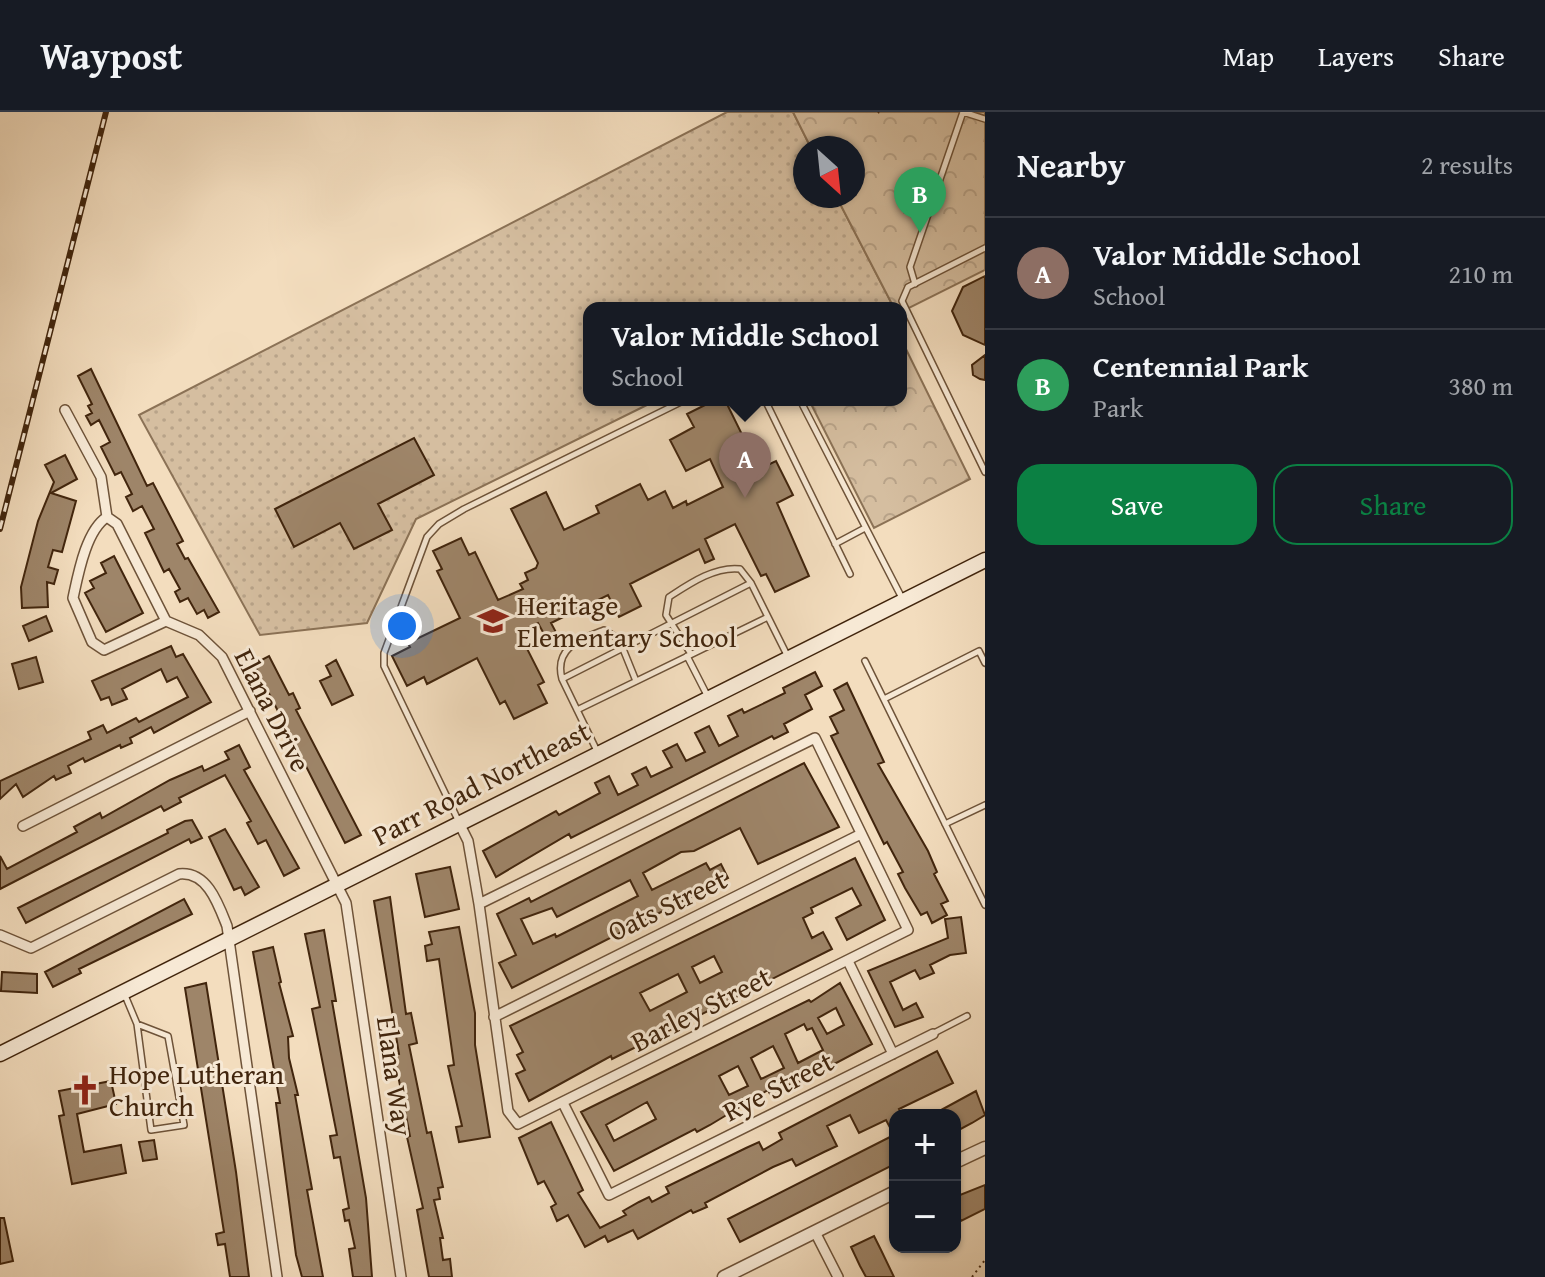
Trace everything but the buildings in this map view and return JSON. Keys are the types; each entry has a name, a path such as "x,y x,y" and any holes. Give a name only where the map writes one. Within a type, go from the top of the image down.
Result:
{"main road":[{"name":"Parr Road Northeast","path":"0,1054 985,560"}],"street":[{"path":"65,410 101,477 107,517 117,524 166,621 104,650 92,642 73,598 91,539 98,524 107,517"},
{"name":"Elana Drive","path":"166,621 199,635 216,649 337,884"},
{"path":"23,826 250,711"},
{"path":"479,904 815,738 861,834"},
{"path":"459,823 468,841 494,1017"},
{"name":"Barley Street","path":"494,1017 508,1111 513,1122 524,1122 908,930 861,834"},
{"name":"Oats Street","path":"494,1017 861,834"},
{"path":"0,935 31,948 187,873 204,881 226,924 277,1277"},
{"name":"Elana Way","path":"337,884 347,908 401,1277"},
{"path":"848,961 893,1054"},
{"name":"Rye Street","path":"563,1103 609,1195 933,1034"},
{"path":"961,1159 985,1148"},
{"path":"724,1277 889,1195"},
{"path":"815,1232 838,1277"}],"lane":[{"path":"915,284 910,267 963,112 985,119"},
{"path":"903,302 902,295 915,284 985,248"},
{"path":"907,315 985,472"},
{"path":"459,823 384,666 384,653 427,537 439,524 464,509 673,406"},
{"path":"768,406 850,574"},
{"path":"803,406 903,601"},
{"path":"835,544 865,528"},
{"path":"708,698 689,655 666,615 669,597 704,577 720,570 740,569 751,583 789,658"},
{"path":"562,679 751,583"},
{"path":"577,710 768,617"},
{"path":"598,753 562,679 559,662 567,648 604,630 615,634 624,648 636,681"},
{"path":"884,699 979,651 985,663"},
{"path":"865,661 985,905"},
{"path":"945,824 985,805"},
{"path":"124,992 137,1024 151,1130 184,1125 168,1036 137,1024"},
{"name":"Rye Street","path":"933,1034 967,1016"}],"path":[{"path":"972,1277 985,1260"}],"green space":[{"path":"727,112 793,112 805,136 793,136 793,208 842,208 891,302 583,302 583,406 645,406 416,519 367,623 260,635 139,415"},
{"path":"793,112 985,112 985,270 907,309 907,302 891,302 842,208 865,208 865,136 805,136"},
{"path":"907,351 970,479 874,528 812,406 907,406"}],"railway":[{"path":"0,529 106,112"}],"place":[{"name":"Centennial Park","path":"920,233"},
{"name":"Valor Middle School","path":"745,498"},
{"name":"Heritage Elementary School","path":"493,621"},
{"name":"Hope Lutheran Church","path":"85,1090"}]}
